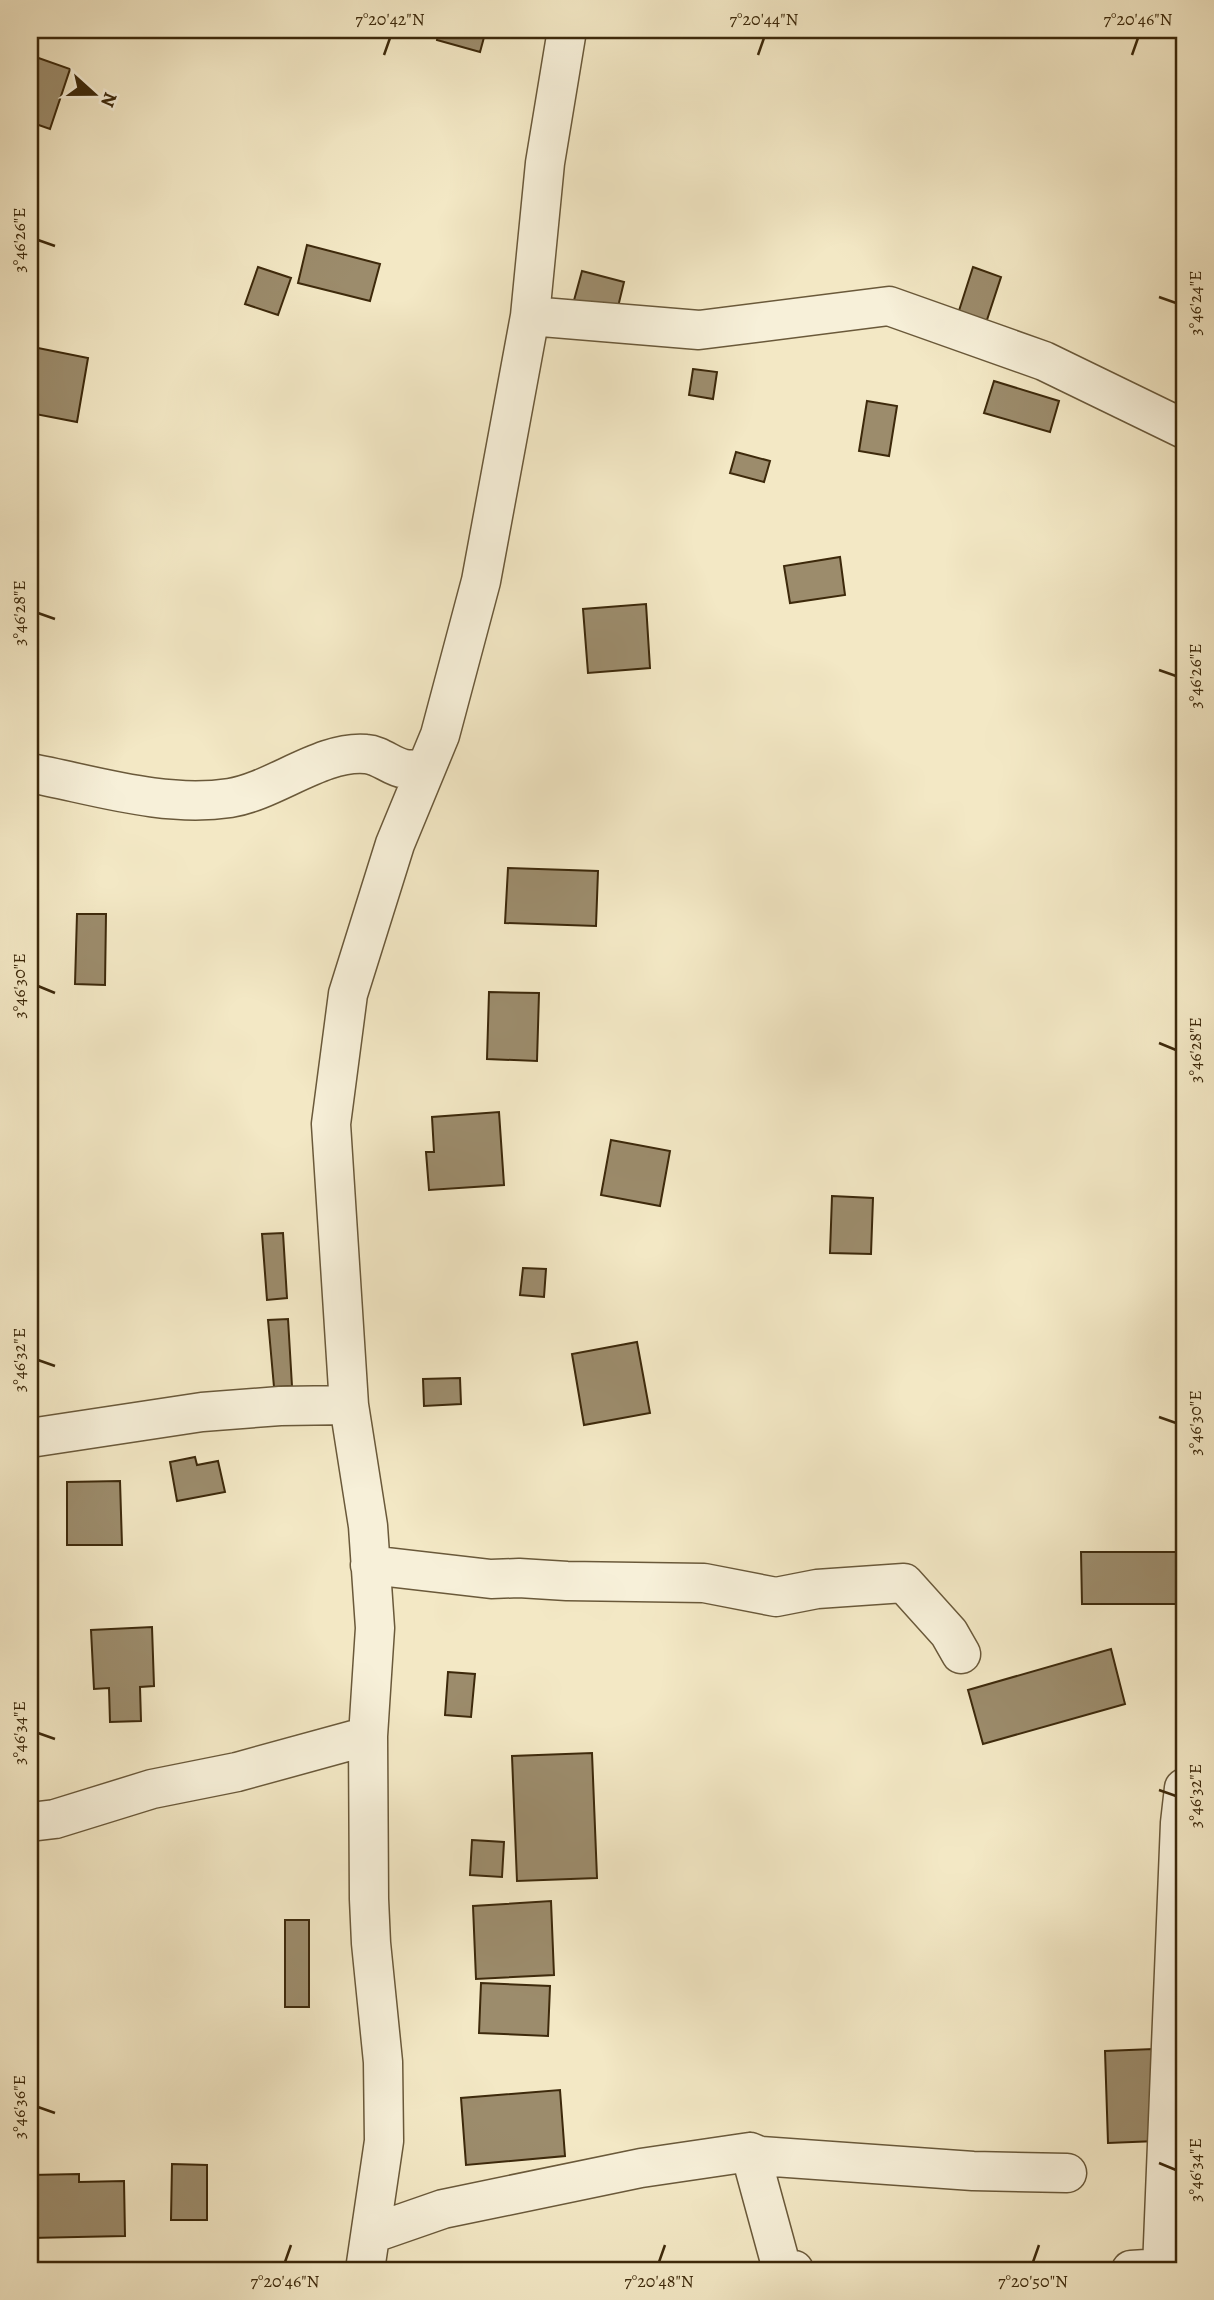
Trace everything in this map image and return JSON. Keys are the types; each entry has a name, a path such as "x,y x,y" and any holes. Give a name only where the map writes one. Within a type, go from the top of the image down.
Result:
{"street":[{"path":"368,2252 384,2141 383,2062 370,1932 368,1736 375,1628 368,1526 349,1405 331,1124 348,995 395,844 440,735 481,580 530,316 545,163 567,30"},
{"path":"530,316 699,330 889,306 1044,361 1184,429"},
{"path":"30,773 128,795 194,800 228,798 251,793 337,757 365,754 384,758 403,769 426,768"},
{"path":"30,1438 202,1412 280,1406 349,1405"},
{"path":"370,1565 491,1579 704,1583 776,1597 817,1589 904,1583 949,1633 961,1654"},
{"path":"30,1822 55,1819 152,1789 237,1772 368,1736"},
{"path":"1131,2270 1162,2268 1180,1823 1184,1788"},
{"path":"368,2252 443,2209 641,2168 750,2152 760,2156 973,2171 1067,2173"},
{"path":"750,2152 782,2269 794,2270"}],"building":[{"path":"439,30 486,30 480,52 437,40"},
{"path":"30,55 70,69 50,129 30,122"},
{"path":"307,245 380,264 370,301 298,283"},
{"path":"258,267 291,278 278,315 245,304"},
{"path":"973,267 1001,277 983,332 955,323"},
{"path":"582,271 624,282 616,315 573,304"},
{"path":"33,347 88,358 77,422 30,413 30,366"},
{"path":"693,369 717,372 713,399 689,395"},
{"path":"994,381 1059,401 1050,432 984,413"},
{"path":"867,401 897,406 889,456 859,451"},
{"path":"736,452 770,461 764,482 730,473"},
{"path":"840,557 845,595 790,603 784,566"},
{"path":"646,604 650,668 588,673 583,609"},
{"path":"508,868 598,871 596,926 505,923"},
{"path":"77,914 106,914 105,985 75,984"},
{"path":"489,992 539,993 537,1061 487,1059"},
{"path":"499,1112 504,1185 429,1190 426,1152 434,1152 432,1117"},
{"path":"611,1140 670,1151 660,1206 601,1195"},
{"path":"832,1196 873,1198 871,1254 830,1253"},
{"path":"283,1233 287,1298 267,1300 262,1234"},
{"path":"523,1268 546,1269 544,1297 520,1295"},
{"path":"288,1319 292,1386 274,1387 268,1320"},
{"path":"637,1342 650,1413 584,1425 572,1354"},
{"path":"460,1378 461,1404 424,1406 423,1379"},
{"path":"195,1457 197,1465 218,1461 225,1492 177,1501 170,1462"},
{"path":"120,1481 122,1545 67,1545 67,1482"},
{"path":"1081,1552 1176,1552 1176,1604 1082,1604"},
{"path":"152,1627 154,1686 140,1687 141,1721 110,1722 109,1688 94,1689 91,1630"},
{"path":"1111,1649 1125,1704 983,1744 968,1690"},
{"path":"448,1672 475,1674 471,1717 445,1715"},
{"path":"592,1753 597,1878 517,1881 512,1756"},
{"path":"472,1840 504,1842 502,1877 470,1875"},
{"path":"551,1901 554,1975 476,1979 473,1906"},
{"path":"285,1920 309,1920 309,2007 285,2007"},
{"path":"481,1983 550,1986 548,2036 479,2033"},
{"path":"1153,2049 1157,2141 1108,2143 1105,2051"},
{"path":"560,2090 565,2156 466,2165 461,2098"},
{"path":"172,2164 207,2165 207,2220 171,2220"},
{"path":"79,2174 79,2182 124,2181 125,2236 30,2238 30,2175"}]}
